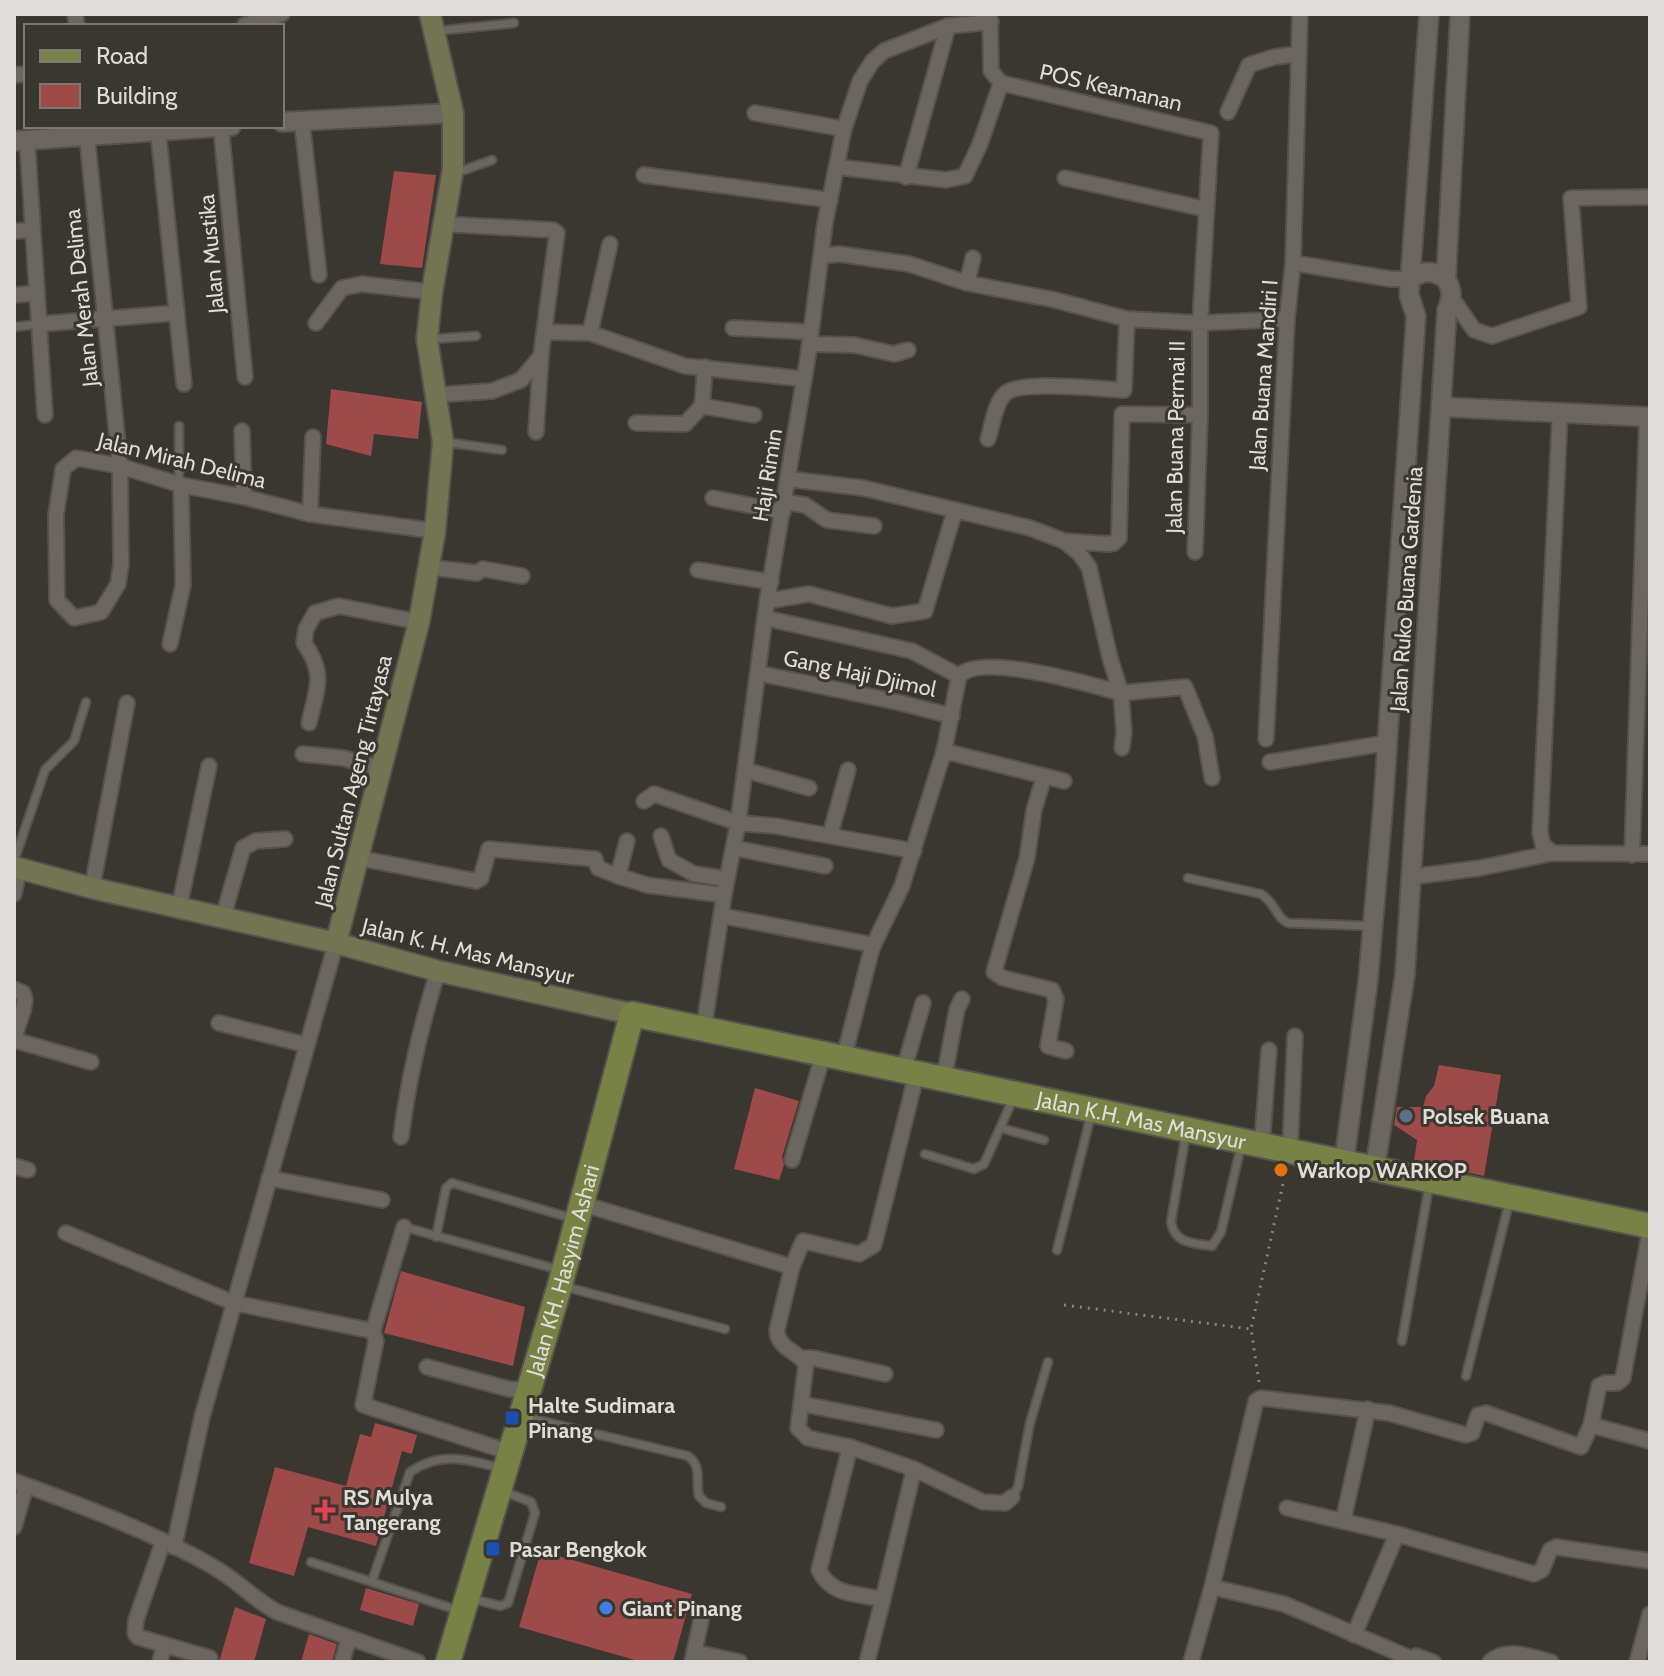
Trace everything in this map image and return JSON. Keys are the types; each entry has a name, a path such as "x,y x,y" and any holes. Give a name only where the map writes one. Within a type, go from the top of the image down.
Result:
{"main road":[{"name":"Jalan Sultan Ageng Tirtayasa","path":"336,943 419,622 435,531 443,442 427,339 453,169 452,109 432,22"},
{"name":"Jalan K. H. Mas Mansyur","path":"16,866 92,888 632,1014"},
{"name":"Jalan K.H. Mas Mansyur","path":"632,1014 911,1070 1650,1228"},
{"name":"Jalan KH. Hasyim Ashari","path":"448,1662 562,1278 632,1014"}],"street":[{"path":"251,24 282,14"},
{"name":"Jalan Buana Mandiri I","path":"1266,739 1287,319 1293,263 1300,14"},
{"name":"Jalan Ruko Buana Gardenia","path":"1344,1162 1368,981 1383,807 1416,316 1410,301 1429,14"},
{"name":"Jalan Ruko Buana Gardenia","path":"1375,1168 1405,974 1447,310 1452,298 1446,279 1460,14"},
{"path":"838,167 946,180 965,176 980,144 1001,83 991,71 991,18"},
{"name":"Haji Rimin","path":"704,1027 738,823 767,601 844,129 852,101 872,62 884,51 948,26 991,18"},
{"path":"906,177 948,26"},
{"path":"1228,112 1249,65 1298,54"},
{"name":"POS Keamanan","path":"1001,83 1211,133"},
{"path":"284,122 452,109"},
{"path":"755,113 844,129"},
{"path":"302,122 319,275"},
{"path":"45,415 33,230 21,140 86,130 200,128"},
{"name":"Jalan Mustika","path":"221,128 245,377"},
{"name":"Jalan Merah Delima","path":"86,130 120,466 121,564"},
{"path":"158,130 184,384"},
{"name":"Jalan Buana Permai II","path":"1195,552 1200,323 1211,133"},
{"path":"644,175 830,200"},
{"path":"1065,178 1205,209"},
{"path":"1452,298 1474,330 1492,336 1579,307 1571,198 1650,197"},
{"path":"443,224 556,231 541,355 536,432"},
{"path":"14,231 33,230"},
{"path":"590,333 610,244"},
{"path":"821,256 839,254 909,264 967,283 1055,300 1127,319 1200,323 1287,319"},
{"path":"967,283 973,258"},
{"path":"1293,263 1391,279 1411,279 1417,274 1431,271 1446,279"},
{"path":"316,323 342,288 362,284 432,292"},
{"path":"14,295 37,293"},
{"path":"39,324 177,313"},
{"path":"988,439 1002,397 1011,390 1047,386 1124,390 1127,319"},
{"path":"733,328 854,345 894,354 908,350"},
{"path":"544,332 590,333 685,366 804,379"},
{"path":"434,395 492,391 521,380 541,355"},
{"path":"636,423 685,424 702,406 705,367"},
{"path":"702,406 754,415"},
{"path":"1442,407 1648,417 1632,855"},
{"path":"1553,853 1543,845 1540,833 1560,412"},
{"path":"788,479 863,488 1030,528 1064,541 1108,544 1119,538 1122,414 1200,415"},
{"path":"242,431 244,497"},
{"path":"310,514 313,437"},
{"name":"Jalan Mirah Delima","path":"121,564 118,584 101,612 74,618 57,600 56,515 63,469 76,458 120,466 180,484 310,514 435,531"},
{"path":"170,644 183,585 180,484"},
{"path":"713,498 784,507 805,505 827,520 874,526"},
{"path":"767,601 809,594 892,616 925,611 955,510"},
{"path":"1403,522 1435,524"},
{"path":"1064,541 1079,553 1089,567 1121,693 1122,748"},
{"path":"428,567 477,573 483,569 522,576"},
{"path":"698,570 771,582"},
{"path":"309,723 318,680 317,661 304,643 306,629 315,613 339,606 419,622"},
{"path":"765,618 912,651 959,676"},
{"path":"792,1160 874,945 902,886 944,751 959,676 971,669 1018,669 1121,693 1185,687 1205,736 1212,778"},
{"name":"Gang Haji Djimol","path":"758,673 952,716"},
{"path":"92,888 127,703"},
{"path":"1270,762 1387,743"},
{"path":"944,751 1064,781"},
{"path":"303,754 343,758 382,769"},
{"path":"179,908 209,766"},
{"path":"745,770 809,788"},
{"path":"830,835 848,770"},
{"path":"1044,777 1034,810 1027,858 994,972 1003,978 1052,990 1056,999 1048,1046 1066,1051"},
{"path":"644,801 654,794 738,823 775,826 914,851"},
{"path":"1383,807 1416,808"},
{"path":"661,836 669,860 694,874 727,879"},
{"path":"223,917 243,848 256,841 285,839"},
{"path":"618,876 627,841"},
{"path":"734,848 825,866"},
{"path":"359,858 476,881 481,878 489,849 595,859 598,868 647,885 724,895"},
{"path":"1411,877 1480,868 1553,853 1650,854"},
{"path":"14,894 16,866"},
{"path":"723,916 874,945"},
{"name":"Jalan Sultan Ageng Tirtayasa","path":"164,1645 138,1637 135,1626 169,1544 336,943"},
{"path":"401,1137 406,1097 425,1012 438,971"},
{"path":"14,989 23,993 25,1000 14,1039 91,1062"},
{"path":"944,1078 957,1009 962,999"},
{"path":"923,1003 874,1245 859,1254 803,1241 792,1267 777,1338 802,1358 807,1369 798,1428 802,1434 914,1469 983,1502 1005,1503 1012,1497"},
{"path":"219,1023 307,1045"},
{"path":"1290,1150 1295,1036"},
{"path":"1252,1142 1269,1050"},
{"path":"1350,1119 1366,1126 1382,1120"},
{"path":"269,1178 382,1200"},
{"path":"580,1212 792,1267"},
{"path":"404,1227 373,1331 376,1341 362,1402 365,1407 504,1470"},
{"path":"1191,1662 1212,1587 1254,1405 1261,1398 1368,1409 1466,1435 1472,1433 1478,1415 1486,1413 1579,1447 1583,1445 1591,1425 1599,1386 1617,1383 1623,1378 1650,1228"},
{"path":"66,1233 234,1303 373,1331"},
{"path":"802,1358 885,1374"},
{"path":"427,1367 509,1389 527,1390"},
{"path":"802,1404 936,1430"},
{"path":"1343,1521 1368,1409"},
{"path":"1591,1425 1650,1441"},
{"path":"850,1447 819,1570 825,1582 835,1590 883,1599"},
{"path":"867,1662 914,1469"},
{"path":"14,1527 20,1483 169,1544 226,1574 258,1602 418,1662"},
{"path":"1287,1508 1397,1534 1534,1574 1542,1570 1550,1550 1556,1547 1650,1561"},
{"path":"1354,1635 1397,1534"},
{"path":"1212,1587 1284,1604 1411,1660 1416,1656 1433,1662"},
{"path":"1642,1656 1650,1614"},
{"path":"701,1621 693,1657 740,1662"},
{"path":"342,1662 349,1638"},
{"path":"160,1662 164,1645 210,1658"},
{"path":"1491,1661 1500,1654 1510,1653 1551,1662"}],"lane":[{"path":"432,22 514,23"},
{"path":"453,169 464,170 492,160"},
{"path":"14,327 39,324"},
{"path":"427,339 476,336"},
{"path":"179,426 180,484"},
{"path":"443,442 502,450"},
{"path":"16,866 45,770 74,741 86,702"},
{"path":"1188,878 1261,894 1271,900 1281,919 1288,923 1372,926"},
{"path":"925,1154 974,1169 984,1164 1015,1093"},
{"path":"1057,1250 1093,1109"},
{"path":"1001,1128 1044,1140"},
{"path":"1187,1129 1171,1222 1173,1233 1182,1241 1212,1246 1221,1232 1252,1142"},
{"path":"1402,1341 1430,1180"},
{"path":"436,1237 446,1188 452,1183 580,1212"},
{"path":"1466,1376 1511,1197"},
{"path":"404,1227 725,1329"},
{"path":"1012,1497 1018,1487 1030,1423 1048,1362"},
{"path":"519,1415 688,1456 699,1468 699,1496 706,1503 721,1507"},
{"path":"311,1562 372,1581 466,1605 500,1606 508,1603 535,1513 531,1502 504,1470 465,1457 434,1461 410,1472 372,1581"}],"path":[{"path":"1261,1398 1251,1329 1290,1150"},
{"path":"1064,1305 1251,1329"}],"building":[{"path":"394,171 436,175 422,268 380,264"},
{"path":"331,389 422,402 418,439 374,434 371,456 326,444"},
{"path":"1439,1065 1501,1075 1484,1176 1414,1161 1417,1140 1394,1125 1397,1107 1423,1107 1426,1096 1434,1086"},
{"path":"755,1088 799,1101 782,1157 784,1165 779,1180 734,1169"},
{"path":"401,1271 525,1307 513,1366 384,1333"},
{"name":"RS Mulya Tangerang","path":"375,1423 417,1435 412,1454 402,1451 376,1546 308,1527 294,1576 249,1563 275,1467 346,1486 360,1434 371,1437"},
{"path":"541,1551 692,1594 673,1662 642,1662 519,1627"},
{"path":"366,1588 419,1604 413,1626 360,1610"},
{"path":"235,1607 266,1619 254,1662 219,1662"},
{"path":"309,1634 337,1644 332,1662 301,1662"}],"place":[{"name":"Polsek Buana","path":"1406,1116"},
{"name":"Warkop WARKOP","path":"1281,1170"},
{"name":"Halte Sudimara Pinang","path":"512,1418"},
{"name":"RS Mulya Tangerang","path":"325,1510"},
{"name":"Pasar Bengkok","path":"493,1549"},
{"name":"Giant Pinang","path":"606,1608"}]}
